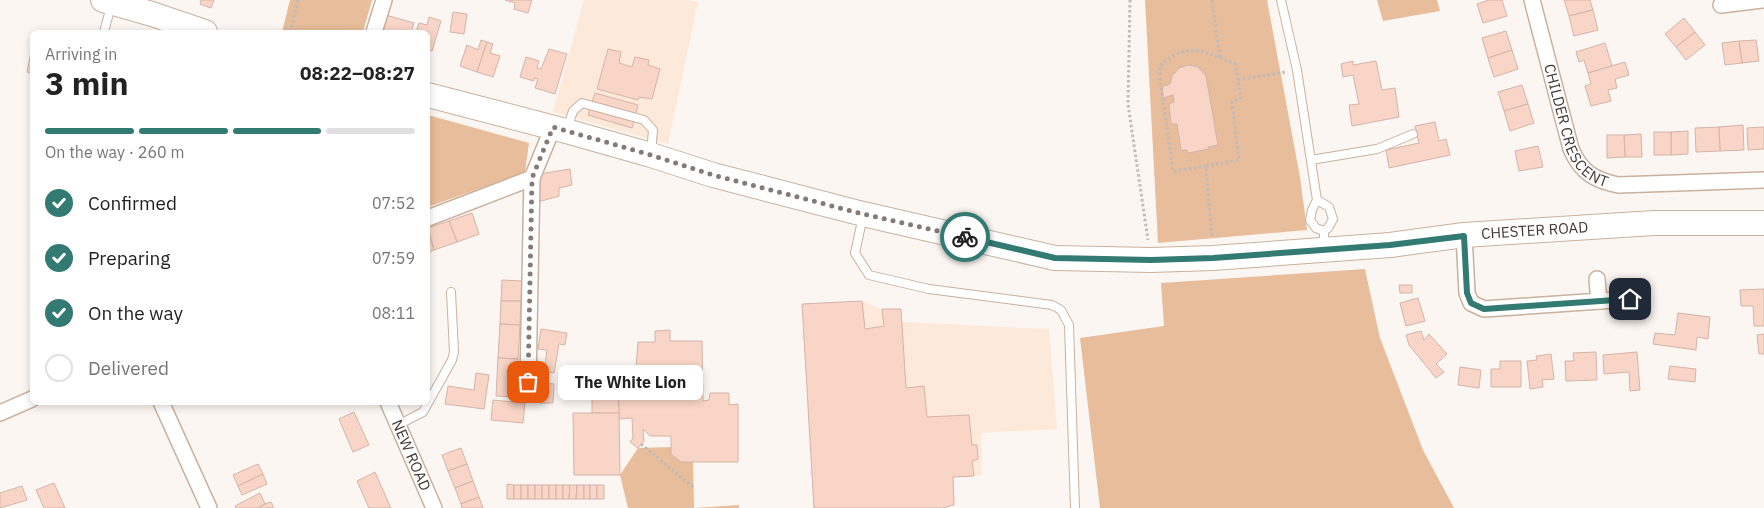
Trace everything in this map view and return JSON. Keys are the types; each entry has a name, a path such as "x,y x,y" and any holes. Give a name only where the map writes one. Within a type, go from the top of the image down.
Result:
{"main road":[{"path":"108,1 199,30"},
{"name":"CHESTER ROAD","path":"430,96 560,129 713,175 863,214 1055,258 1151,260 1213,258 1324,240 1390,245 1464,236 1654,223 1764,223"}],"street":[{"path":"375,30 384,0"},
{"name":"CHILDER CRESCENT","path":"1532,0 1571,149 1576,160 1599,181 1618,185 1764,180"},
{"path":"1721,5 1762,0"},
{"path":"528,382 532,178 560,129"},
{"path":"430,217 532,178"},
{"path":"1464,236 1467,293 1471,303 1484,309 1630,299"},
{"path":"1597,279 1599,301"},
{"path":"0,413 30,400"},
{"path":"161,405 209,508"},
{"name":"NEW ROAD","path":"389,405 434,508"}],"lane":[{"path":"1281,0 1297,70 1317,200 1310,220 1324,240"},
{"path":"104,30 108,1"},
{"path":"560,129 582,103 644,120 653,130 651,155"},
{"path":"1311,160 1376,149 1413,134"},
{"path":"1317,200 1329,207 1333,219 1324,240"},
{"path":"863,214 855,253 869,275 929,288 1052,305 1061,310 1069,325 1075,508"},
{"path":"430,399 452,360 454,352 451,292"},
{"path":"398,425 423,412 427,405"}],"path":[{"path":"290,30 298,0"},
{"path":"1130,0 1128,104 1151,260"},
{"path":"1212,0 1220,59"},
{"path":"1195,49 1235,64 1238,80 1241,98 1232,102 1239,160 1172,171 1160,66 1171,56 1185,50 1195,49"},
{"path":"1238,80 1297,70"},
{"path":"1206,166 1213,258"},
{"path":"641,444 694,488"}],"shaded area":[{"path":"290,0 372,0 364,30 282,30"},
{"path":"584,0 689,0 698,2 668,144 553,112"},
{"path":"1145,0 1267,0 1300,177 1307,230 1158,243"},
{"path":"1377,0 1437,0 1440,11 1383,21"},
{"path":"430,116 529,143 525,172 430,206"},
{"path":"1365,269 1380,338 1423,450 1454,508 1100,508 1080,338 1164,326 1161,283"},
{"path":"862,301 882,309 901,309 902,322 1049,329 1057,429 981,433 982,475 954,477 954,505 942,508 814,508 802,304"},
{"path":"671,447 671,454 681,462 693,462 694,508 628,508 620,475 638,448"},
{"path":"739,505 739,508 694,508"}],"building":[{"path":"201,0 214,0 211,8 200,4"},
{"path":"505,0 532,0 528,13 514,9 515,3"},
{"path":"1489,0 1502,0 1507,16 1483,23 1477,4"},
{"path":"1564,0 1590,0 1593,10 1569,16"},
{"path":"1593,10 1598,30 1574,36 1569,16"},
{"path":"453,12 467,14 464,34 450,32"},
{"path":"382,14 414,23 412,30 377,30"},
{"path":"429,17 441,21 432,51 430,50 430,30 417,30 419,23 427,25"},
{"path":"1684,18 1695,32 1676,47 1665,34"},
{"path":"1506,31 1512,50 1488,58 1482,38"},
{"path":"1695,32 1705,45 1686,60 1676,47"},
{"path":"481,40 487,42 477,72 460,66 467,45 478,50"},
{"path":"1756,40 1759,61 1742,63 1739,41"},
{"path":"1739,41 1742,63 1725,65 1722,43"},
{"path":"487,42 493,44 490,53 500,56 493,77 477,72"},
{"path":"1605,43 1612,66 1588,73 1584,60 1579,62 1576,52"},
{"path":"549,49 567,54 555,94 535,88 538,79 534,78 534,81 520,77 526,57 539,61 537,68 541,69"},
{"path":"608,49 621,52 619,63 632,67 635,57 649,60 648,65 660,69 652,99 639,97 638,100 597,89"},
{"path":"1512,50 1518,69 1494,77 1488,58"},
{"path":"30,57 30,73 27,72"},
{"path":"1353,61 1353,65 1376,61 1382,90 1395,88 1399,117 1352,126 1349,105 1359,104 1353,75 1343,77 1341,64"},
{"path":"1625,62 1629,75 1615,79 1617,88 1608,90 1611,101 1591,106 1585,86 1591,84 1588,73"},
{"path":"1188,65 1198,67 1206,76 1218,145 1208,147 1209,149 1188,153 1187,150 1181,150 1177,124 1171,124 1169,104 1174,102 1173,95 1163,98 1162,87 1170,84 1172,76 1179,68"},
{"path":"1522,85 1528,104 1504,111 1498,92"},
{"path":"595,93 638,105 632,128 588,115"},
{"path":"1528,104 1534,123 1510,131 1504,111"},
{"path":"1435,122 1439,141 1446,139 1450,155 1389,168 1386,150 1419,143 1415,126"},
{"path":"1743,125 1744,150 1720,151 1719,127"},
{"path":"1719,127 1720,151 1696,152 1695,128"},
{"path":"1764,127 1764,149 1748,150 1747,128"},
{"path":"1688,131 1688,154 1671,155 1671,132"},
{"path":"1654,132 1671,132 1671,155 1654,155"},
{"path":"1641,134 1642,157 1625,157 1624,135"},
{"path":"1607,135 1624,135 1625,157 1607,158"},
{"path":"1538,146 1543,167 1519,171 1515,151"},
{"path":"570,169 572,185 559,188 559,196 538,202 541,176 545,173"},
{"path":"472,213 479,234 457,242 449,221"},
{"path":"449,221 457,242 434,250 430,227"},
{"path":"430,237 434,250 430,252"},
{"path":"502,280 522,281 521,301 501,301"},
{"path":"1399,285 1412,285 1412,293 1400,293"},
{"path":"1764,289 1764,326 1754,326 1753,306 1741,306 1740,290"},
{"path":"1418,298 1425,321 1406,326 1400,303"},
{"path":"501,301 521,301 520,325 500,324"},
{"path":"862,301 865,329 884,326 882,309 901,309 906,388 924,386 927,417 969,415 972,445 977,445 978,459 972,461 974,476 953,477 954,505 942,508 814,508 802,304"},
{"path":"1678,313 1710,317 1708,339 1697,337 1696,350 1653,344 1655,333 1675,335"},
{"path":"500,324 520,325 518,359 498,358"},
{"path":"541,329 567,333 565,345 559,344 554,373 544,371 547,350 538,349"},
{"path":"670,330 670,341 702,341 703,401 709,400 710,393 729,393 729,405 738,404 738,462 681,462 671,454 671,436 650,436 643,429 644,441 638,448 630,442 633,438 632,418 619,419 618,379 635,379 638,342 655,342 655,331"},
{"path":"1421,331 1424,340 1429,334 1447,354 1436,364 1444,372 1436,378 1409,345 1406,335"},
{"path":"1764,334 1764,354 1759,354 1757,335"},
{"path":"1596,352 1597,380 1566,381 1565,361 1574,361 1573,353"},
{"path":"1637,352 1640,390 1630,391 1629,372 1604,374 1603,355"},
{"path":"1551,354 1554,379 1542,380 1543,387 1530,389 1527,361 1537,360 1536,356"},
{"path":"498,358 518,359 516,397 496,396"},
{"path":"1500,361 1521,361 1521,387 1491,387 1491,369 1500,369"},
{"path":"1670,366 1696,369 1695,382 1668,379"},
{"path":"1460,367 1481,370 1479,388 1458,385"},
{"path":"476,373 489,375 484,409 445,404 448,386 474,390"},
{"path":"592,379 618,379 619,413 592,413"},
{"path":"541,383 554,384 553,403 540,403"},
{"path":"493,400 525,403 523,423 491,420"},
{"path":"354,412 369,445 353,452 339,419"},
{"path":"573,413 619,413 620,475 574,475"},
{"path":"461,448 467,464 448,471 442,455"},
{"path":"258,464 263,474 238,486 233,475"},
{"path":"467,464 473,481 455,488 448,471"},
{"path":"375,472 391,508 369,508 357,481"},
{"path":"263,474 267,484 242,495 238,486"},
{"path":"473,481 479,497 461,504 455,488"},
{"path":"54,483 65,508 44,508 36,490"},
{"path":"507,484 514,485 514,499 507,499"},
{"path":"514,485 521,485 521,499 514,499"},
{"path":"521,485 528,485 528,499 521,499"},
{"path":"528,485 535,485 535,499 528,499"},
{"path":"535,485 542,485 542,499 535,499"},
{"path":"542,485 549,485 549,499 542,499"},
{"path":"549,485 556,485 556,499 549,499"},
{"path":"556,485 563,485 563,499 556,499"},
{"path":"563,485 570,485 569,499 563,499"},
{"path":"570,485 577,485 576,499 569,499"},
{"path":"577,485 584,485 584,499 576,499"},
{"path":"584,485 590,485 590,499 584,499"},
{"path":"590,485 597,485 597,499 590,499"},
{"path":"597,485 604,485 604,499 597,499"},
{"path":"22,486 27,500 0,508 0,493"},
{"path":"260,493 265,504 258,508 236,508 235,506"},
{"path":"479,497 483,508 462,508 461,504"},
{"path":"271,502 274,508 258,508 265,504"}],"way so far":[{"path":"528,382 532,178 553,127 713,175 863,214 965,237"}],"place":[{"name":"The White Lion","path":"528,382"}],"route":[{"path":"965,237 1055,258 1151,260 1213,258 1390,245 1464,236 1467,293 1471,303 1484,309 1630,299"}]}
